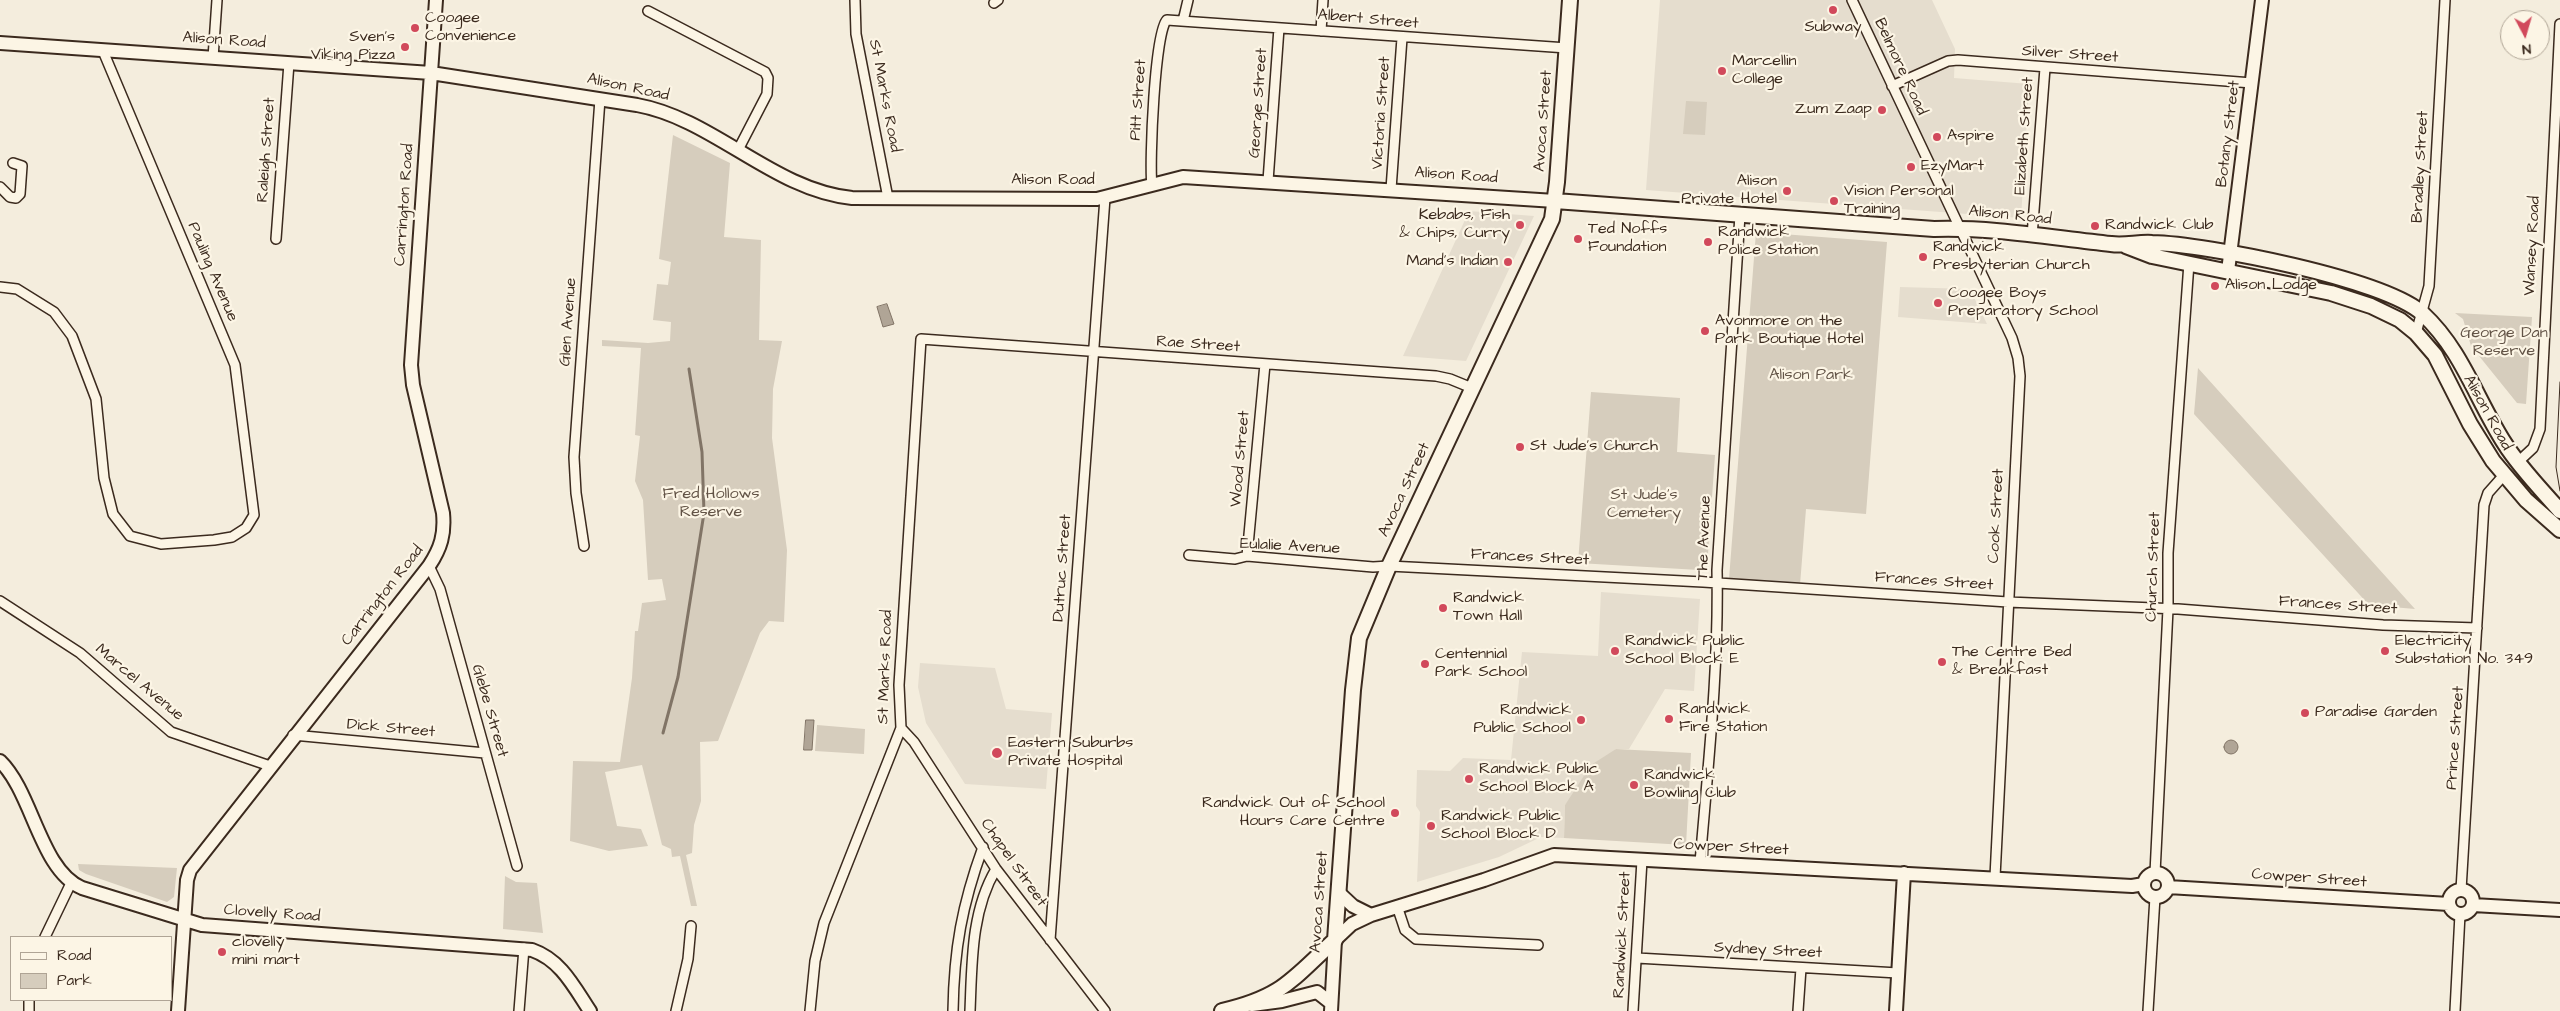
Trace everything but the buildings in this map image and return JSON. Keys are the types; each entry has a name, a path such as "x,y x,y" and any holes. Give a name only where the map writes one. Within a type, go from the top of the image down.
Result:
{"main road":[{"name":"Carrington Road","path":"178,1011 184,920 190,870 294,735 429,566 441,544 444,524 413,385 411,346 436,0"},
{"name":"Avoca Street","path":"1331,1007 1357,646 1366,617 1389,566 1552,219 1555,201 1570,0"},
{"name":"Botany Street","path":"2228,271 2262,0"},
{"name":"Alison Road","path":"0,43 431,73 648,107 669,113 738,150 826,193 852,198 1105,198 1183,176 1391,189 1934,229 1959,229 2126,246 2152,256 2332,293 2370,306 2400,320 2416,333 2435,355 2470,424 2504,475 2526,500 2560,530"},
{"name":"Alison Road","path":"2126,246 2151,242 2231,254 2359,284 2384,293 2422,313 2443,334 2458,356 2504,443 2560,511"},
{"path":"2504,475 2518,462"},
{"path":"0,761 18,784 55,863 71,883"},
{"name":"Cowper Street","path":"1335,940 1352,924 1371,915 1484,880 1554,855 1995,877 2132,886 2144,884"},
{"path":"1896,1011 1904,873"},
{"path":"2155,873 2164,877 2168,886 2164,894 2155,897 2147,893 2144,884 2147,877 2155,873"},
{"name":"Clovelly Road","path":"71,883 184,920 214,926 524,948 543,953 556,963 590,1011"},
{"name":"Cowper Street","path":"2168,886 2449,904"},
{"path":"2461,890 2471,895 2473,905 2467,913 2460,914 2452,911 2449,904 2450,896 2461,890"},
{"path":"1338,892 1353,906 1371,915"},
{"path":"2473,905 2560,910"},
{"path":"1240,1007 1259,1001 1282,990 1335,940"},
{"path":"1222,1011 1282,1001 1317,992 1331,1007"}],"street":[{"path":"213,58 217,0"},
{"name":"St Marks Road","path":"855,0 856,34 888,198"},
{"path":"1183,21 1188,0"},
{"path":"1320,31 1322,0"},
{"name":"Belmore Road","path":"1852,0 1959,229"},
{"name":"Bradley Street","path":"2416,333 2429,286 2445,0"},
{"path":"648,11 765,72 768,78 767,94 738,150"},
{"name":"Albert Street","path":"1166,20 1402,38 1567,48"},
{"name":"Pitt Street","path":"1152,185 1150,160 1158,50 1161,27 1166,20"},
{"name":"Wansey Road","path":"2518,462 2533,448 2539,432 2560,24"},
{"name":"George Street","path":"1268,181 1279,28"},
{"name":"Victoria Street","path":"1391,189 1402,38"},
{"name":"Pauling Avenue","path":"0,287 18,289 54,312 72,336 96,399 104,478 113,514 130,536 161,544 232,537 246,528 254,515 235,365 103,50"},
{"name":"Silver Street","path":"1892,86 1948,61 2252,82"},
{"name":"Raleigh Street","path":"276,239 289,63"},
{"name":"Elizabeth Street","path":"2032,236 2045,68"},
{"name":"Glen Avenue","path":"584,546 576,493 574,456 600,99"},
{"path":"0,187 10,197 16,198 20,194 22,166 13,163"},
{"name":"Dutruc Street","path":"1050,940 1105,198"},
{"name":"The Avenue","path":"1700,863 1715,648 1717,583 1740,215"},
{"name":"Cook Street","path":"1959,229 2014,344 2020,365 1995,877"},
{"name":"Church Street","path":"2155,873 2168,609 2168,553 2189,263"},
{"name":"St Marks Road","path":"810,1011 815,961 824,924 901,728 900,665 921,340"},
{"name":"Rae Street","path":"921,340 1436,376 1450,378 1472,388"},
{"name":"Wood Street","path":"1247,556 1265,364"},
{"name":"Prince Street","path":"2461,890 2485,502 2489,491 2504,475"},
{"name":"Eulalie Avenue","path":"1189,555 1235,559 1247,556 1373,567 1389,566"},
{"name":"Glebe Street","path":"429,566 440,589 517,866"},
{"name":"Frances Street","path":"1389,566 1717,583 2008,602 2168,609 2383,625 2477,628"},
{"name":"Marcel Avenue","path":"0,601 80,653 171,732 270,766"},
{"name":"Chapel Street","path":"901,728 914,742 996,868 1105,1011"},
{"name":"Dick Street","path":"294,735 485,753"},
{"path":"953,1011 956,939 969,885 983,846"},
{"name":"Randwick Street","path":"1634,1011 1642,860"},
{"path":"970,1011 972,961 978,916 989,881 996,868"},
{"path":"45,936 71,883"},
{"path":"2148,1011 2155,897"},
{"path":"1397,906 1405,930 1416,939 1538,945"},
{"path":"2455,1011 2460,914"},
{"path":"676,1011 688,959 691,926"},
{"path":"519,1011 524,948"},
{"name":"Sydney Street","path":"1637,958 1898,973"},
{"path":"1798,1011 1801,968"}],"shaded area":[{"path":"1660,0 1932,0 1955,49 1954,78 2029,84 2021,218 1646,190"},
{"path":"1469,211 1534,216 1466,361 1403,356"},
{"name":"Coogee Boys Preparatory School","path":"1900,287 1970,289 1987,324 1898,317"},
{"path":"887,304 894,324 883,327 877,307"},
{"name":"Randwick Public School","path":"1601,592 1700,599 1694,691 1665,689 1629,749 1616,749 1565,805 1564,838 1541,837 1499,857 1417,882 1420,812 1416,806 1417,770 1450,771 1463,758 1511,760 1522,652 1598,656"},
{"name":"Eastern Suburbs Private Hospital","path":"920,663 995,668 1006,709 1052,713 1046,789 965,784 926,723 918,687"},
{"path":"806,720 814,720 812,750 804,750"},
{"path":"2228,740 2234,740 2238,747 2234,754 2228,754 2224,750 2224,744"}],"green space":[{"path":"1686,101 1707,102 1705,135 1683,134"},
{"name":"Fred Hollows Reserve","path":"673,135 730,163 724,237 761,240 759,340 782,341 773,389 772,438 787,550 784,622 769,621 760,633 718,741 700,742 701,801 694,825 692,853 686,855 697,906 691,906 680,856 672,857 671,849 662,845 642,765 605,772 617,826 641,829 648,846 609,851 570,841 573,761 620,762 632,678 635,631 638,631 642,603 666,600 662,579 648,580 643,500 635,481 640,436 635,435 641,348 602,346 602,340 648,343 670,341 671,322 653,320 657,284 668,285 671,262 659,259"},
{"name":"Alison Park","path":"1756,232 1887,242 1866,514 1806,509 1800,585 1729,579"},
{"name":"George Dan Reserve","path":"2455,313 2532,317 2526,404 2517,403 2471,346 2463,319"},
{"path":"2198,368 2415,609 2369,605 2194,414"},
{"name":"St Jude's Cemetery","path":"1591,392 1680,398 1677,452 1715,455 1707,568 1699,570 1578,563"},
{"path":"817,725 865,729 864,754 815,751"},
{"name":"Randwick Bowling Club","path":"1616,749 1691,753 1686,845 1564,838 1565,805 1591,765"},
{"path":"78,864 177,868 174,897 167,902 86,874 79,870"},
{"path":"505,876 516,882 537,883 543,933 503,929"}],"waterway":[{"path":"663,733 678,677 704,513 702,452 689,369"}],"tram line":[{"path":"2560,382 2556,467 2560,491"}],"place":[{"name":"Subway","path":"1833,10"},
{"name":"Coogee Convenience","path":"415,28"},
{"name":"Sven's Viking Pizza","path":"405,47"},
{"name":"Marcellin College","path":"1722,71"},
{"name":"Zum Zaap","path":"1882,110"},
{"name":"Aspire","path":"1937,137"},
{"name":"EzyMart","path":"1911,167"},
{"name":"Alison Private Hotel","path":"1787,191"},
{"name":"Vision Personal Training","path":"1834,201"},
{"name":"Kebabs, Fish & Chips, Curry","path":"1520,225"},
{"name":"Randwick Club","path":"2095,226"},
{"name":"Ted Noffs Foundation","path":"1578,239"},
{"name":"Randwick Police Station","path":"1708,242"},
{"name":"Randwick Presbyterian Church","path":"1923,257"},
{"name":"Mand's Indian","path":"1508,262"},
{"name":"Alison Lodge","path":"2215,286"},
{"name":"Coogee Boys Preparatory School","path":"1938,303"},
{"name":"Avonmore on the Park Boutique Hotel","path":"1705,331"},
{"name":"St Jude's Church","path":"1520,447"},
{"name":"Randwick Town Hall","path":"1443,608"},
{"name":"Randwick Public School Block E","path":"1615,651"},
{"name":"Electricity Substation No. 349","path":"2385,651"},
{"name":"The Centre Bed & Breakfast","path":"1942,662"},
{"name":"Centennial Park School","path":"1425,664"},
{"name":"Paradise Garden","path":"2305,713"},
{"name":"Randwick Fire Station","path":"1669,719"},
{"name":"Randwick Public School","path":"1581,720"},
{"name":"Eastern Suburbs Private Hospital","path":"997,753"},
{"name":"Randwick Public School Block A","path":"1469,779"},
{"name":"Randwick Bowling Club","path":"1634,785"},
{"name":"Randwick Out of School Hours Care Centre","path":"1395,813"},
{"name":"Randwick Public School Block D","path":"1431,826"},
{"name":"clovelly mini mart","path":"222,952"}]}
